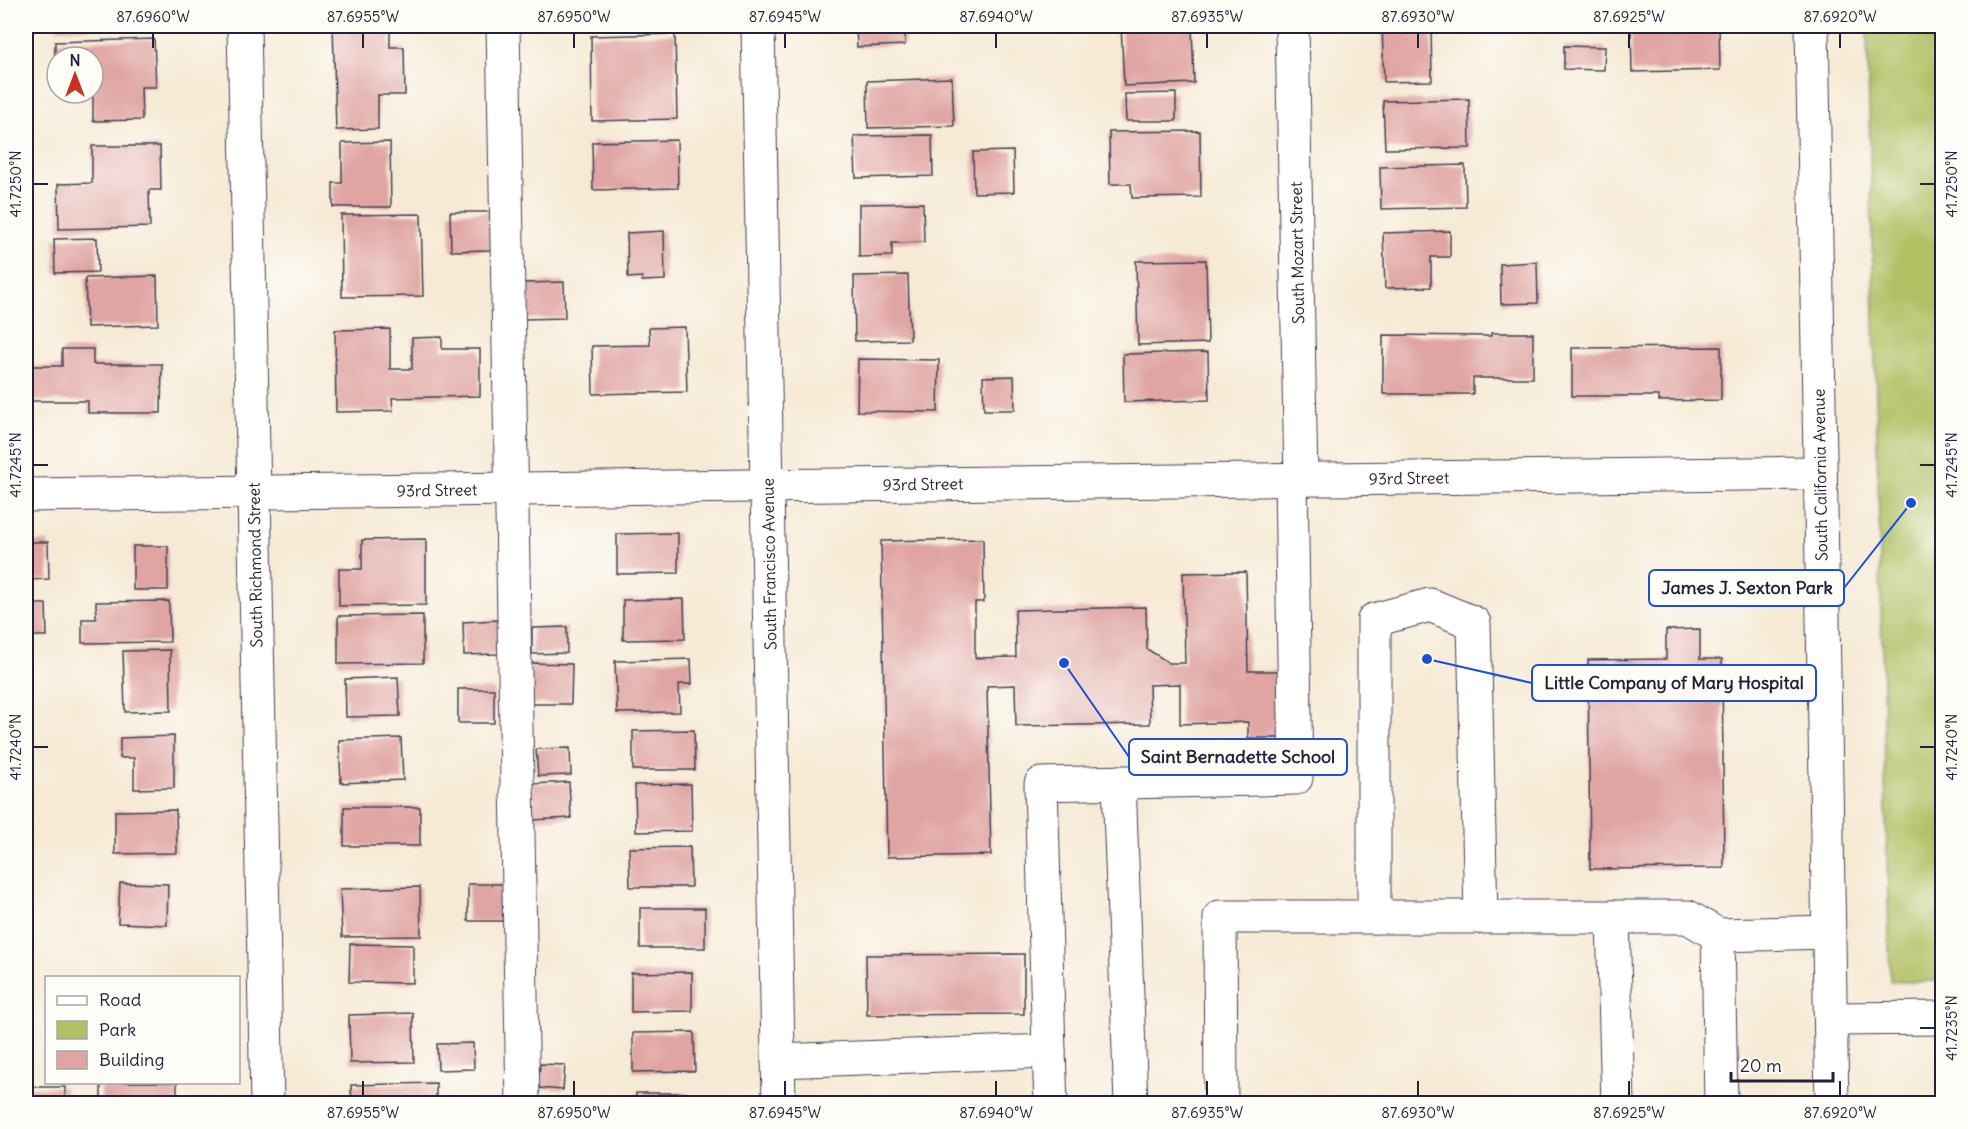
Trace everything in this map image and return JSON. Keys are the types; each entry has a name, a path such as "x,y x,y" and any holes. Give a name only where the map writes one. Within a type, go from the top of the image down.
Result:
{"street":[{"name":"South Richmond Street","path":"244,26 267,1104"},
{"path":"503,26 523,1104"},
{"name":"South Francisco Avenue","path":"758,26 779,1104"},
{"name":"South Mozart Street","path":"1119,782 1296,778 1292,26"},
{"name":"South California Avenue","path":"1812,26 1832,1104"},
{"name":"93rd Street","path":"26,495 1820,473"},
{"path":"1374,917 1374,621 1430,605 1474,623 1481,917"},
{"path":"1051,1104 1041,784 1119,782 1131,1104"},
{"path":"1221,1104 1220,917 1688,917 1718,935 1829,932"},
{"path":"1613,917 1618,1104"},
{"path":"1718,935 1721,1104"},
{"path":"1831,1019 1942,1018"},
{"path":"778,1061 1049,1051"}],"green space":[{"path":"1867,26 1942,26 1942,981 1890,982"}],"building":[{"path":"57,26 98,26 99,28 57,29"},
{"path":"333,26 390,26 390,47 404,47 405,95 378,95 378,129 336,130"},
{"path":"856,26 905,26 905,45 857,47"},
{"path":"1121,26 1192,26 1194,83 1124,86"},
{"path":"1382,26 1431,26 1432,81 1384,82"},
{"path":"1631,26 1719,26 1720,70 1632,72"},
{"path":"675,34 677,119 592,121 591,36"},
{"path":"154,39 156,87 141,87 142,120 93,121 93,105 105,105 105,45 55,45 55,42"},
{"path":"1564,46 1605,47 1604,70 1564,69"},
{"path":"952,78 954,126 868,128 867,81"},
{"path":"1176,93 1176,121 1126,121 1125,94"},
{"path":"1469,99 1470,148 1385,149 1383,101"},
{"path":"1200,131 1201,197 1132,198 1131,184 1110,184 1109,132"},
{"path":"932,135 933,176 856,178 854,136"},
{"path":"677,140 678,188 593,190 592,142"},
{"path":"390,142 391,207 333,207 333,183 342,183 342,143"},
{"path":"92,146 160,146 161,190 149,190 150,227 59,229 58,184 92,183"},
{"path":"1013,151 1014,192 974,193 973,152"},
{"path":"1465,165 1466,207 1381,209 1380,167"},
{"path":"923,203 924,242 892,243 892,256 859,257 859,204"},
{"path":"450,212 492,212 493,250 451,251"},
{"path":"421,214 423,296 342,297 341,215"},
{"path":"664,231 665,280 642,281 642,277 628,278 627,233"},
{"path":"1450,231 1450,257 1431,257 1431,287 1385,288 1383,233"},
{"path":"97,238 98,272 55,273 54,239"},
{"path":"1206,260 1208,343 1138,345 1136,261"},
{"path":"1537,262 1538,303 1501,304 1500,264"},
{"path":"908,275 910,340 855,341 854,276"},
{"path":"157,276 158,325 87,327 85,278"},
{"path":"564,282 565,318 524,319 524,283"},
{"path":"685,327 687,392 593,394 592,346 650,345 649,328"},
{"path":"390,329 390,369 412,369 412,338 442,337 442,349 480,349 480,396 392,398 393,411 336,412 335,330"},
{"path":"1491,333 1533,333 1533,378 1473,378 1473,394 1383,394 1383,335 1491,336"},
{"path":"1721,347 1721,400 1659,401 1659,396 1572,396 1572,348"},
{"path":"62,349 93,349 93,364 162,364 161,413 88,413 88,401 29,401 29,366 62,366"},
{"path":"1208,352 1209,400 1124,402 1123,354"},
{"path":"858,359 939,360 938,412 857,411"},
{"path":"1014,376 1015,410 984,410 983,377"},
{"path":"678,533 678,573 617,574 617,534"},
{"path":"426,539 426,605 339,606 339,569 362,569 362,540"},
{"path":"983,539 984,602 975,602 975,658 1016,657 1015,610 1146,607 1147,649 1169,663 1185,663 1183,573 1246,572 1248,671 1279,671 1280,738 1248,738 1248,722 1180,724 1180,684 1149,685 1150,724 1016,726 1015,685 987,686 991,855 887,857 881,541"},
{"path":"26,542 48,542 49,579 26,580"},
{"path":"133,546 168,546 168,590 133,590"},
{"path":"684,599 685,639 623,640 623,600"},
{"path":"169,601 170,642 82,643 82,619 96,619 96,602"},
{"path":"26,604 46,604 47,636 26,636"},
{"path":"423,615 423,663 338,664 338,616"},
{"path":"498,620 499,654 464,655 463,622"},
{"path":"567,627 567,653 532,654 532,628"},
{"path":"1700,629 1700,659 1722,659 1724,868 1590,869 1588,660 1666,659 1666,630"},
{"path":"170,650 171,711 125,712 123,651"},
{"path":"691,659 692,684 679,684 680,712 617,713 615,661"},
{"path":"531,663 572,664 571,704 530,704"},
{"path":"398,677 400,716 346,717 345,679"},
{"path":"458,689 494,689 494,723 458,723"},
{"path":"694,730 695,770 633,770 633,731"},
{"path":"174,736 174,788 134,789 134,758 120,758 120,738"},
{"path":"401,738 403,780 341,783 339,740"},
{"path":"570,748 571,775 538,776 536,749"},
{"path":"569,782 571,818 533,820 532,784"},
{"path":"691,784 692,831 636,832 635,785"},
{"path":"344,807 420,807 420,846 344,846"},
{"path":"176,810 177,853 115,854 115,811"},
{"path":"690,847 691,887 630,887 629,848"},
{"path":"120,883 168,884 167,925 118,923"},
{"path":"468,884 505,884 505,921 468,921"},
{"path":"420,887 421,936 342,937 340,889"},
{"path":"640,908 705,908 705,948 640,948"},
{"path":"350,944 413,945 413,983 349,982"},
{"path":"1024,954 1024,1014 867,1015 866,955"},
{"path":"692,972 692,1011 631,1012 631,973"},
{"path":"413,1013 414,1062 350,1063 349,1015"},
{"path":"694,1032 695,1071 633,1072 633,1033"},
{"path":"473,1043 474,1069 438,1070 437,1044"},
{"path":"540,1064 565,1065 563,1090 538,1088"},
{"path":"436,1083 436,1104 352,1104 351,1085"},
{"path":"101,1084 177,1084 177,1104 101,1104"},
{"path":"26,1087 65,1087 65,1104 26,1104"},
{"path":"636,1093 687,1093 688,1104 636,1104"}],"place":[{"name":"James J. Sexton Park","path":"1911,503"},
{"name":"Little Company of Mary Hospital","path":"1427,659"},
{"name":"Saint Bernadette School","path":"1064,663"}]}
